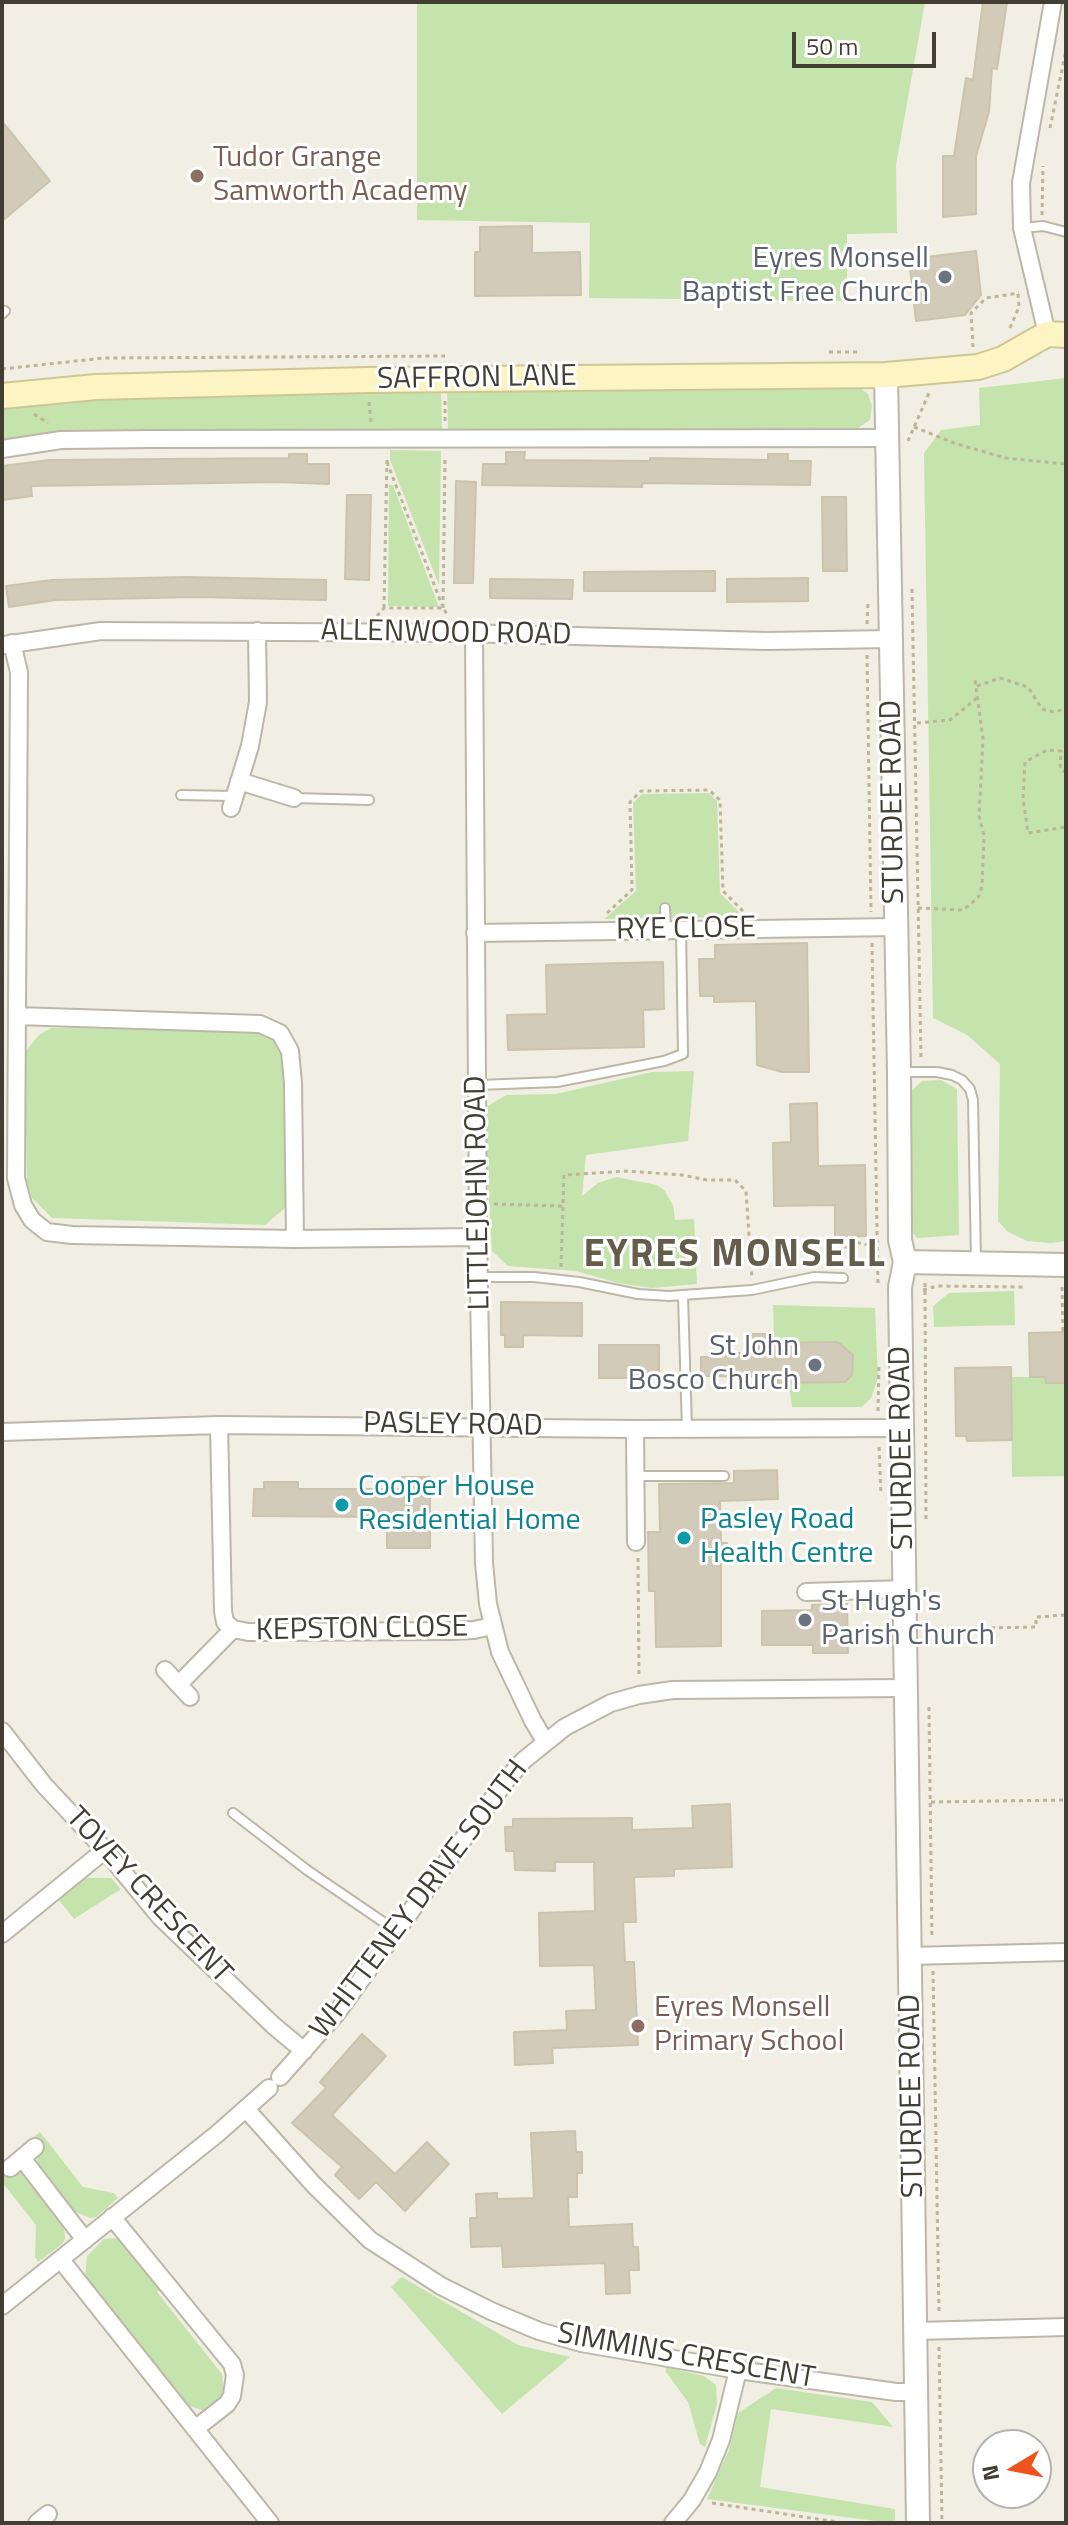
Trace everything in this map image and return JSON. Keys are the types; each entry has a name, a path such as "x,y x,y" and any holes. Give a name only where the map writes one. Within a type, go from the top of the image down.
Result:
{"main road":[{"name":"SAFFRON LANE","path":"2,396 96,387 886,375 978,367 1056,335"}],"street":[{"path":"1053,2 1021,183 1022,228 1036,291 1056,335"},
{"name":"STURDEE ROAD","path":"886,375 898,439 891,639 896,927 910,1072 900,1240 905,1262 900,1287 905,1688 921,1956 928,2330 918,2392 918,2523"},
{"name":"SAFFRON LANE","path":"2,449 61,440 445,437 898,439"},
{"name":"ALLENWOOD ROAD","path":"7,644 101,631 474,633 767,641 891,639"},
{"path":"257,631 258,702 250,746 235,795 294,798"},
{"name":"LITTLEJOHN ROAD","path":"474,633 478,1237 484,1563 492,1626 511,1678 545,1741"},
{"path":"7,644 19,672 10,949 17,1016 16,1178 23,1205 32,1220 47,1232 72,1235 295,1239 478,1237"},
{"name":"RYE CLOSE","path":"475,933 896,927"},
{"path":"17,1016 260,1024 280,1033 290,1051 293,1083 295,1239"},
{"path":"905,1262 1066,1265"},
{"name":"PASLEY ROAD","path":"2,1432 219,1425 903,1428"},
{"name":"KEPSTON CLOSE","path":"219,1425 223,1611 225,1622 233,1629 248,1632 436,1631 492,1626"},
{"path":"635,1429 636,1542"},
{"path":"806,1592 905,1589"},
{"name":"KEPSTON CLOSE","path":"179,1684 233,1629"},
{"path":"165,1670 190,1697"},
{"name":"WHITTENEY DRIVE SOUTH","path":"2,2306 246,2109 304,2051 336,2014 507,1779 545,1741 586,1715 611,1703 639,1695 707,1688 905,1688"},
{"name":"TOVEY CRESCENT","path":"2,1731 44,1785 105,1850 160,1917 304,2051"},
{"path":"2,1934 105,1850"},
{"path":"921,1956 1066,1952"},
{"name":"SIMMINS CRESCENT","path":"246,2109 314,2185 370,2240 441,2286 503,2316 581,2343 738,2370 896,2392 918,2392"},
{"path":"22,2157 85,2240"},
{"path":"112,2217 232,2364 235,2375 232,2396 227,2404 195,2429"},
{"path":"61,2260 270,2523"},
{"path":"928,2330 1066,2327"},
{"path":"673,2523 692,2500 708,2472 721,2440 738,2370"}],"lane":[{"path":"1022,228 1043,226 1066,232"},
{"path":"181,795 235,795"},
{"path":"294,798 369,800"},
{"path":"478,1085 572,1080 664,1061 683,1054 673,930 665,908"},
{"path":"910,1072 952,1075 970,1089 973,1100 976,1262"},
{"path":"480,1277 534,1277 638,1294 683,1296 752,1290 814,1277 843,1278"},
{"path":"683,1296 687,1429"},
{"path":"636,1476 724,1476"},
{"path":"233,1813 307,1870 395,1930"}],"path":[{"path":"1050,129 1066,50"},
{"path":"1043,226 1044,160"},
{"path":"973,347 971,313 986,298 1036,291"},
{"path":"387,460 443,608 446,380"},
{"path":"898,439 914,427 933,384"},
{"path":"30,392 33,413 61,432 61,440"},
{"path":"914,427 1005,458 1066,464"},
{"path":"384,608 387,438"},
{"path":"910,1072 918,908 912,581"},
{"path":"976,687 1000,678 1028,687 1042,709 1054,712 1066,709"},
{"path":"918,908 963,910 978,898 982,886 984,836 979,816 983,739 975,680"},
{"path":"916,723 950,720 977,698"},
{"path":"1066,773 1060,768 1061,751 1047,750 1025,762 1023,798 1028,833 1066,827"},
{"path":"600,931 600,919 632,890 630,802 641,791 709,790 720,800 723,891 748,917 749,929"},
{"path":"561,1280 564,1175 626,1171 735,1180 746,1191 752,1290"},
{"path":"478,1204 562,1206"},
{"path":"843,1278 840,1257 850,1241 877,1247"},
{"path":"926,1523 923,1290 929,1263"},
{"path":"923,1290 937,1286 1031,1287"},
{"path":"1063,1332 1062,1287 1066,1287"},
{"path":"636,1542 639,1695"},
{"path":"927,1629 1036,1627 1036,1617 1066,1615"},
{"path":"929,1707 931,1802 921,1956 928,2330 942,2523"},
{"path":"931,1802 1066,1800"},
{"path":"1066,2067 1066,2130"},
{"path":"692,2500 844,2523"}],"green space":[{"path":"417,2 925,2 896,165 897,233 847,234 847,301 589,298 590,223 417,220"},
{"path":"1066,378 1066,1241 1051,1243 1027,1241 1008,1232 998,1221 1000,1064 967,1035 933,1018 924,453 941,430 980,425 979,388"},
{"path":"858,387 868,394 872,406 870,420 858,428 448,430 447,390"},
{"path":"441,392 442,431 117,431 2,439 2,405 92,396"},
{"path":"390,450 441,451 439,585 390,460"},
{"path":"389,485 393,485 439,607 388,606"},
{"path":"709,793 717,801 720,893 744,917 604,919 636,891 633,803 642,794"},
{"path":"51,1028 259,1030 273,1039 284,1060 285,1208 265,1225 52,1218 32,1198 27,1182 25,1081 26,1051 39,1035"},
{"path":"694,1071 688,1141 586,1155 582,1196 598,1183 616,1177 657,1185 664,1190 673,1205 675,1220 694,1219 697,1284 652,1288 618,1283 576,1271 508,1266 492,1251 483,1109 506,1095 556,1094 652,1072"},
{"path":"941,1080 957,1089 959,1235 917,1238 909,1228 908,1094 922,1081"},
{"path":"1014,1291 1015,1325 934,1327 933,1306 949,1293"},
{"path":"773,1305 875,1308 878,1378 871,1398 862,1407 792,1407 789,1383 845,1382 852,1375 853,1355 835,1347 835,1342 774,1342"},
{"path":"1011,1377 1045,1377 1046,1383 1066,1383 1066,1476 1012,1477"},
{"path":"85,1878 111,1878 121,1889 74,1919 58,1899"},
{"path":"40,2132 83,2187 114,2193 118,2198 96,2217 90,2218 71,2210 38,2168 37,2156 41,2153 30,2140"},
{"path":"3,2162 13,2175 17,2172 28,2176 64,2225 65,2239 62,2244 38,2262 35,2256 36,2225 2,2182"},
{"path":"116,2238 127,2245 161,2288 157,2292 222,2374 225,2398 216,2407 204,2411 184,2404 85,2279 87,2256 104,2239"},
{"path":"402,2277 518,2345 570,2357 502,2414 391,2287"},
{"path":"666,2367 704,2376 716,2385 717,2404 705,2447 700,2444 688,2402 666,2372"},
{"path":"776,2388 872,2402 893,2427 771,2409 760,2487 895,2509 895,2520 891,2523 707,2499 729,2450 738,2413"}],"building":[{"path":"983,2 1007,2 997,69 992,68 989,112 976,156 976,214 943,217 943,156 954,156 966,78 973,80"},
{"path":"2,121 50,181 2,221"},
{"path":"532,226 532,253 580,252 581,295 475,296 475,252 480,252 480,227"},
{"name":"Eyres Monsell Baptist Free Church","path":"976,251 981,295 965,315 916,321 909,259"},
{"path":"506,452 525,452 524,460 650,461 650,458 768,460 768,454 788,454 788,461 811,461 810,485 482,485 483,464 506,464"},
{"path":"289,454 307,454 307,464 329,464 329,484 31,486 32,496 3,500 2,466 50,460 289,458"},
{"path":"456,481 476,482 473,583 454,583"},
{"path":"347,495 371,495 369,580 345,579"},
{"path":"822,497 846,497 847,571 823,571"},
{"path":"715,571 715,591 584,591 584,572"},
{"path":"186,577 326,580 326,600 197,597 56,600 9,607 6,586 52,580"},
{"path":"808,578 808,601 727,602 727,579"},
{"path":"490,579 573,580 572,599 490,598"},
{"path":"807,943 809,1072 782,1072 757,1065 756,1001 714,1002 714,996 700,996 699,959 715,959 715,945"},
{"path":"663,962 664,1009 643,1010 644,1047 508,1050 507,1015 547,1014 546,965"},
{"path":"817,1103 818,1166 865,1165 866,1236 835,1237 835,1205 774,1206 773,1143 791,1142 790,1104"},
{"path":"501,1302 582,1303 582,1336 523,1335 523,1347 505,1347 505,1335 501,1335"},
{"path":"1066,1332 1066,1383 1046,1383 1045,1377 1030,1377 1029,1333"},
{"path":"752,1334 766,1334 766,1343 838,1342 853,1355 852,1375 845,1382 778,1383 778,1377 701,1376 701,1357 718,1357 718,1353 751,1353"},
{"path":"599,1345 659,1345 659,1378 599,1378"},
{"path":"1011,1367 1012,1440 967,1441 966,1436 956,1436 955,1368"},
{"path":"777,1470 778,1499 720,1501 721,1543 727,1543 727,1560 721,1560 721,1646 656,1647 655,1591 649,1591 648,1532 660,1532 659,1484 734,1483 734,1471"},
{"name":"Cooper House Residential Home","path":"402,1477 430,1477 430,1548 387,1548 387,1517 253,1516 254,1489 264,1489 264,1482 298,1482 298,1489 402,1489"},
{"name":"St Hugh's Parish Church","path":"847,1604 848,1653 813,1653 813,1645 762,1645 762,1611 812,1610 812,1605"},
{"path":"730,1804 732,1867 674,1869 674,1876 634,1877 636,1922 623,1922 625,1962 634,1962 638,2045 552,2048 553,2063 515,2065 514,2032 567,2030 566,2011 596,2010 594,1965 540,1966 539,1913 595,1911 594,1862 555,1862 555,1871 515,1870 514,1851 506,1851 505,1827 513,1827 513,1819 632,1818 632,1830 693,1828 692,1806"},
{"path":"362,2034 386,2056 332,2115 395,2174 427,2142 449,2164 405,2211 376,2182 359,2199 335,2175 342,2167 292,2123 326,2088 320,2082"},
{"path":"575,2131 576,2152 582,2152 582,2173 577,2173 577,2197 568,2197 569,2227 632,2224 633,2247 638,2247 639,2270 629,2270 630,2293 606,2294 605,2263 503,2267 502,2246 471,2247 470,2218 477,2218 476,2194 497,2193 497,2199 534,2198 531,2133"}],"place":[{"name":"Tudor Grange Samworth Academy","path":"197,176"},
{"name":"Eyres Monsell Baptist Free Church","path":"945,277"},
{"name":"St John Bosco Church","path":"815,1365"},
{"name":"Cooper House Residential Home","path":"342,1505"},
{"name":"Pasley Road Health Centre","path":"684,1538"},
{"name":"St Hugh's Parish Church","path":"805,1620"},
{"name":"Eyres Monsell Primary School","path":"638,2026"}],"district":[{"name":"EYRES MONSELL","path":"735,1257"}]}
